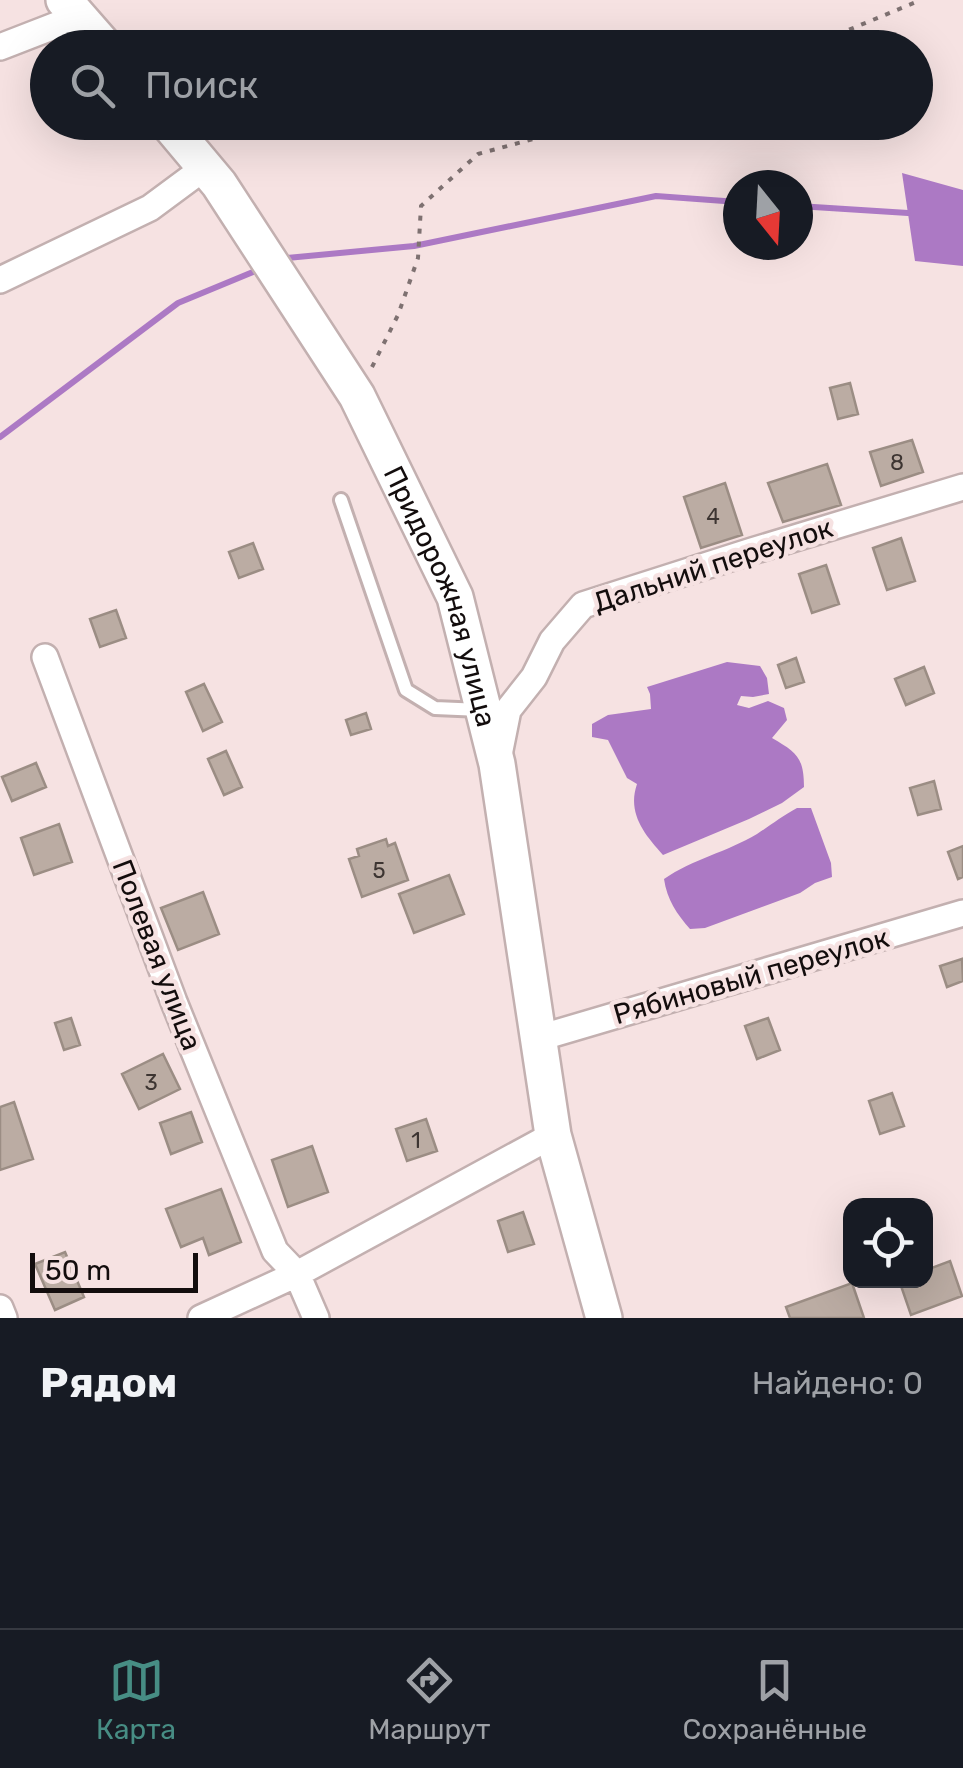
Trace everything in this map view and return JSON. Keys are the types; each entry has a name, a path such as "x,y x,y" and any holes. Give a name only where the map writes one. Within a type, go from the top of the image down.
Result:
{"street":[{"path":"34,30 77,8 93,30"},
{"path":"0,47 30,32"},
{"name":"Придорожная улица","path":"181,140 218,184 358,396 455,597 497,764 553,1135 604,1318"},
{"path":"0,280 150,208 204,168"},
{"name":"Дальний переулок","path":"497,764 508,710 534,676 552,641 583,605 963,488"},
{"name":"Полевая улица","path":"45,658 174,1002 274,1251 298,1274"},
{"name":"Рябиновый переулок","path":"539,1038 963,914"},
{"path":"202,1318 298,1274 553,1135"},
{"path":"298,1274 316,1318"},
{"path":"0,1308 4,1318"}],"lane":[{"path":"341,500 406,690 435,708 484,710"}],"path":[{"path":"848,30 920,0"},
{"path":"358,396 398,315 418,258 420,206 478,154 530,140"}],"shaded area":[{"path":"902,173 963,190 963,266 915,261"},
{"path":"727,662 760,666 769,694 741,696 737,705 749,708 768,701 784,708 787,720 772,738 797,756 804,787 749,819 663,855 636,814 637,784 627,778 608,740 592,737 592,724 608,715 651,709 647,687"},
{"path":"797,808 811,808 831,863 832,877 705,928 690,929 673,906 664,879 746,840"}],"building":[{"path":"850,383 858,414 838,419 830,388"},
{"path":"912,440 923,472 881,486 870,452"},
{"path":"827,464 841,505 783,522 768,483"},
{"path":"725,483 742,535 701,548 684,497"},
{"path":"901,538 915,581 887,590 873,548"},
{"path":"253,543 263,569 239,578 229,552"},
{"path":"826,565 839,604 812,613 799,574"},
{"path":"116,610 126,638 100,647 90,619"},
{"path":"796,658 804,682 786,688 778,665"},
{"path":"924,667 934,693 906,705 895,679"},
{"path":"204,684 222,722 203,731 186,692"},
{"path":"366,713 371,729 351,735 346,720"},
{"path":"226,751 242,787 224,795 208,759"},
{"path":"36,763 46,787 12,801 2,777"},
{"path":"934,781 941,809 918,815 910,788"},
{"path":"59,824 72,862 34,875 21,838"},
{"path":"386,839 388,846 395,843 408,880 362,897 349,859 359,856 357,849"},
{"path":"963,846 963,877 958,879 948,852"},
{"path":"449,875 464,914 414,933 399,894"},
{"path":"203,892 219,934 178,950 161,908"},
{"path":"962,959 963,981 947,987 940,966"},
{"path":"71,1018 80,1045 64,1050 55,1023"},
{"path":"768,1018 780,1050 757,1059 745,1026"},
{"path":"163,1054 180,1089 139,1109 122,1074"},
{"path":"892,1093 904,1126 880,1134 869,1101"},
{"path":"14,1102 33,1159 0,1170 0,1107"},
{"path":"191,1112 202,1142 171,1154 160,1123"},
{"path":"426,1119 437,1151 407,1161 396,1129"},
{"path":"312,1146 328,1192 288,1207 272,1160"},
{"path":"221,1189 241,1242 209,1255 203,1238 181,1247 166,1209"},
{"path":"523,1212 534,1244 508,1252 498,1221"},
{"path":"65,1252 84,1297 55,1310 35,1264"},
{"path":"950,1261 962,1296 911,1315 902,1288 933,1288 933,1267"},
{"path":"843,1286 854,1288 864,1318 790,1318 786,1307"}],"waterway":[{"path":"281,260 414,246 656,196 723,201"},
{"path":"813,207 908,213"},
{"path":"0,437 178,303 260,269"}]}
